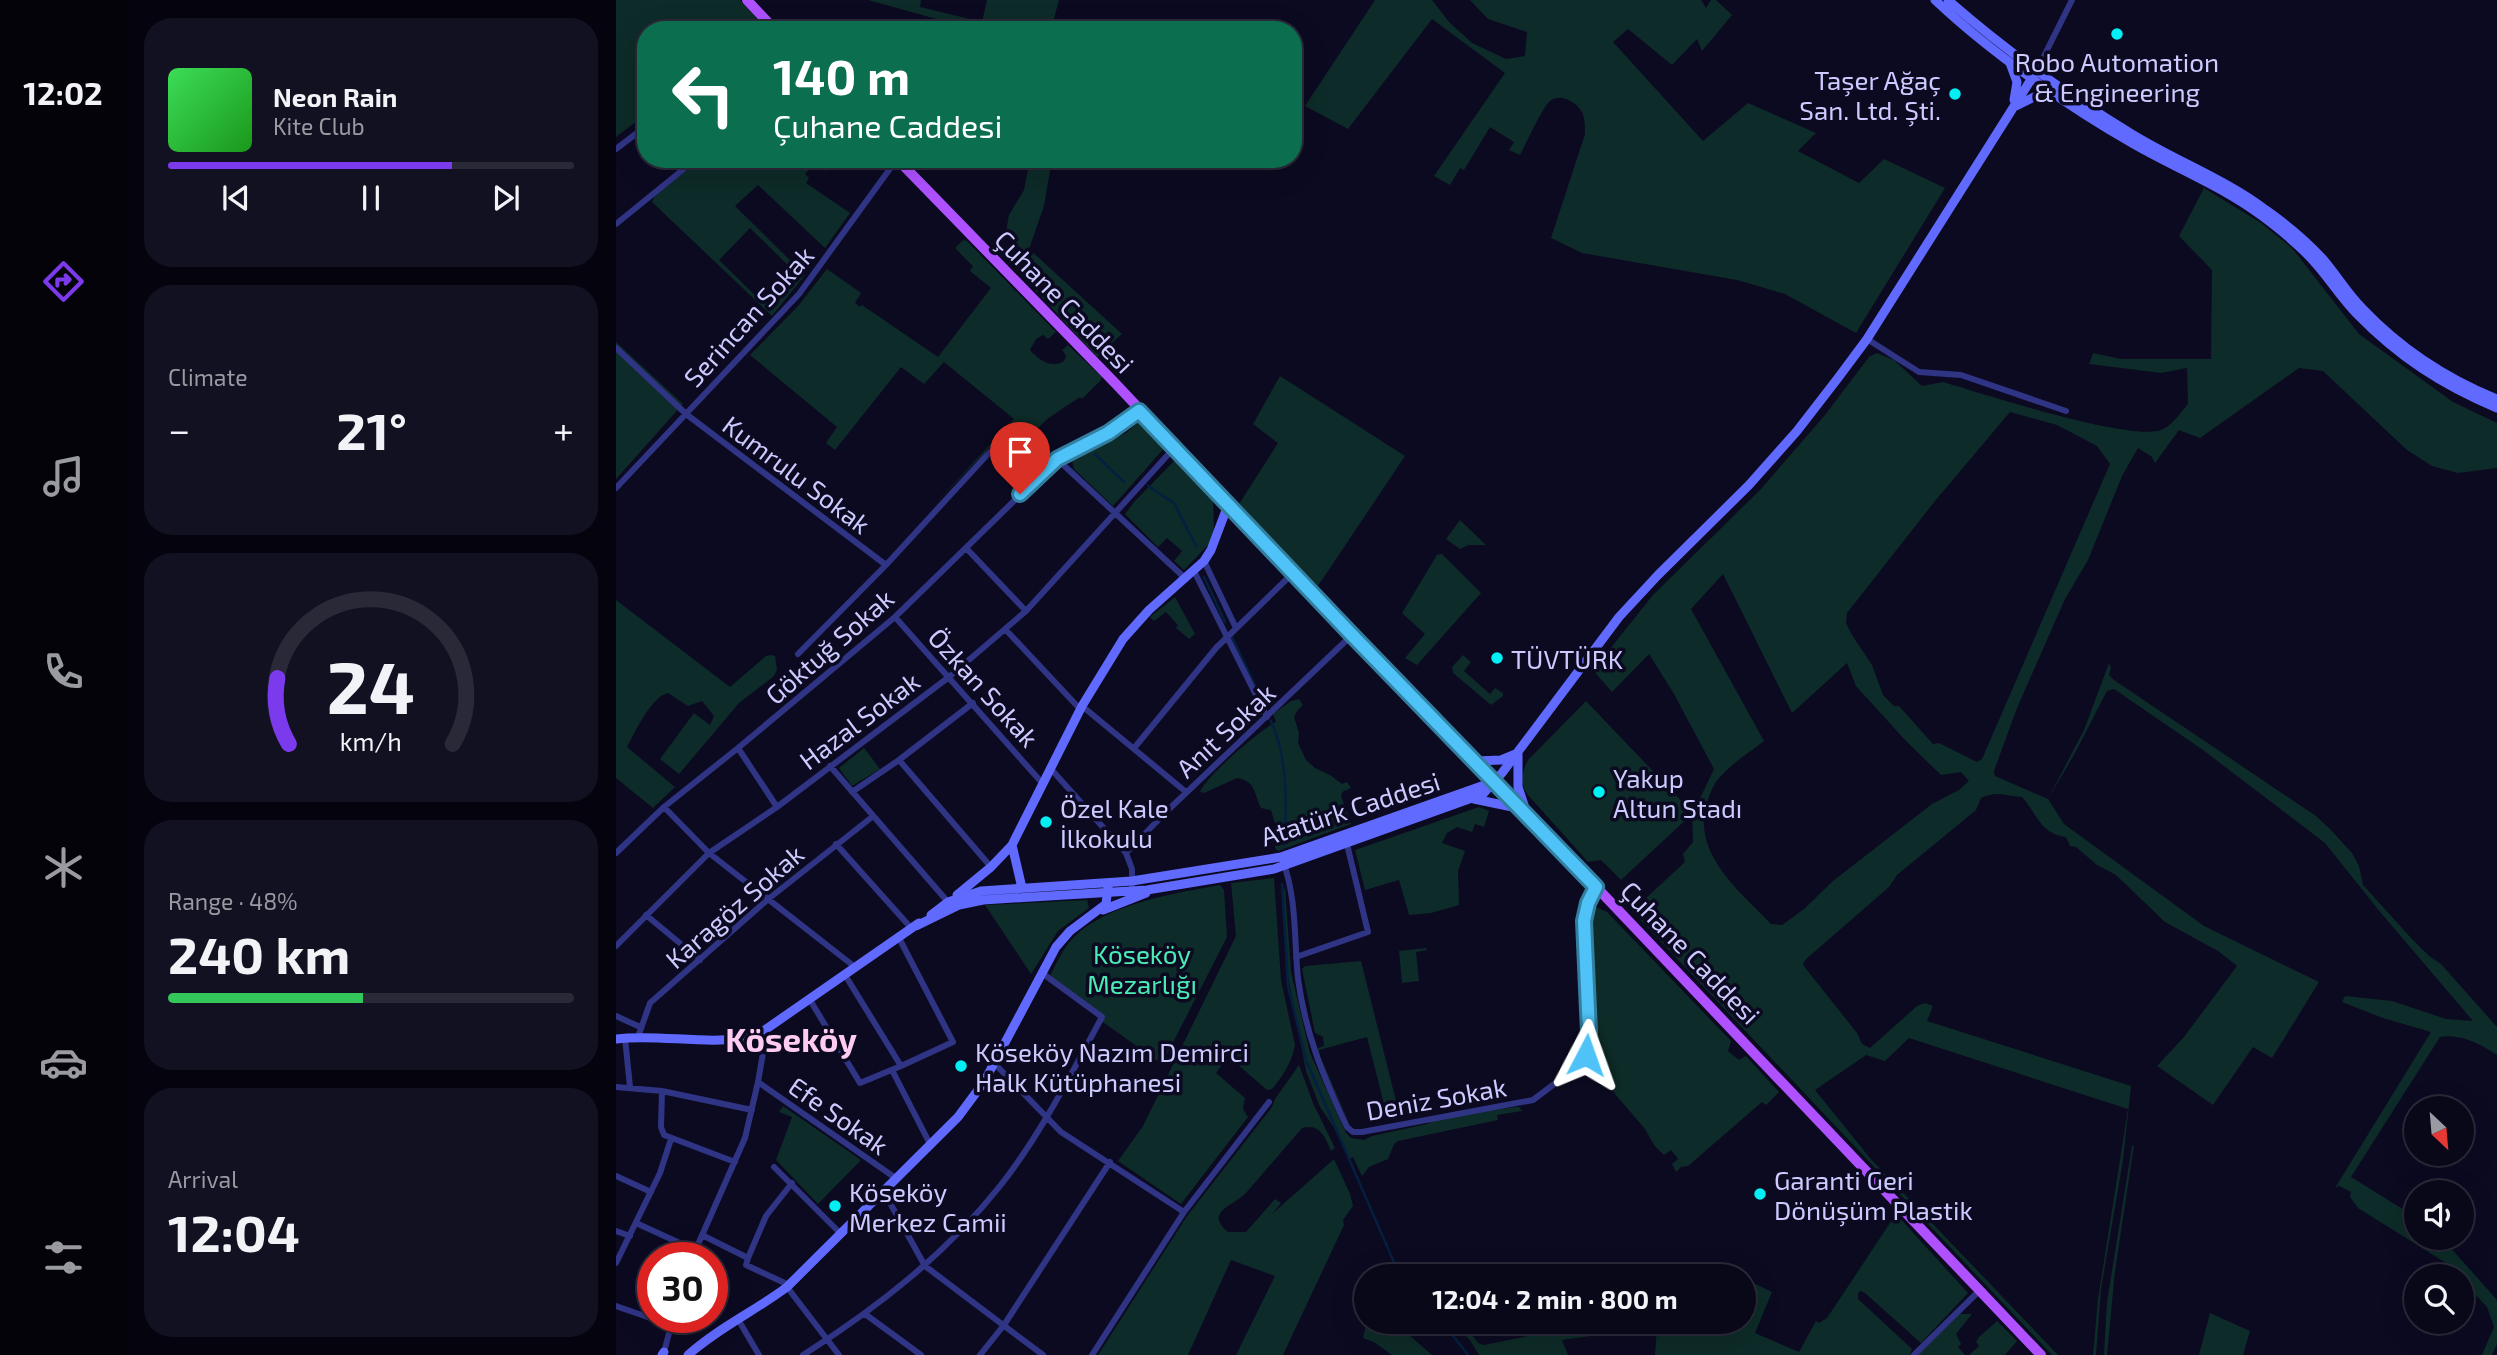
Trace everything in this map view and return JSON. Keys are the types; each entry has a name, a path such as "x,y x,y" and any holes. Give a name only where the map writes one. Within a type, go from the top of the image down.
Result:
{"main road":[{"path":"747,0 764,21"},
{"path":"1936,0 2007,59 2134,135 2227,184 2263,207 2297,233 2361,307 2397,341 2463,385 2497,399"},
{"path":"1948,0 2053,92 2130,142 2223,191 2291,239 2316,264 2355,312 2392,347 2459,392 2497,408"},
{"path":"2007,59 2017,82 2012,108"},
{"path":"1495,781 1619,617 1749,485 1804,422 1867,339 2035,74"},
{"path":"2012,108 2029,99 2053,92"},
{"name":"Çuhane Caddesi","path":"906,168 1352,635 1525,811 2041,1355"},
{"path":"948,902 991,867 1012,845 1081,707 1107,663 1131,629 1149,610 1204,561 1211,550 1228,505"},
{"path":"1476,761 1493,761 1518,753"},
{"path":"1473,799 1525,811 1518,787 1518,753"},
{"name":"Atatürk Caddesi","path":"1346,839 1473,799 1483,794 1495,781"},
{"name":"Atatürk Caddesi","path":"1132,886 1160,888 1283,862 1495,781"},
{"path":"1012,845 1022,888"},
{"name":"Atatürk Caddesi","path":"914,927 960,905 983,900 1132,886 1283,862"},
{"path":"688,1355 788,1286 931,1147 968,1105 995,1063 1062,939 1106,904 1108,888"},
{"name":"Atatürk Caddesi","path":"767,1030 948,902 981,891 1108,888"},
{"path":"1092,914 1160,888"},
{"path":"620,1038 639,1032 737,1038 767,1030"}],"street":[{"path":"2035,74 2073,0"},
{"path":"616,149 637,132"},
{"path":"616,224 685,168"},
{"name":"Serincan Sokak","path":"616,488 799,294 890,168"},
{"path":"1867,339 1919,372 1961,374 2066,411"},
{"name":"Kumrulu Sokak","path":"616,348 686,414 886,565"},
{"name":"Göktuğ Sokak","path":"616,853 664,807 895,617 1057,459 1108,433 1139,411"},
{"path":"798,654 886,565 994,449 1006,444 1016,444 1057,459 1186,579"},
{"name":"Hazal Sokak","path":"616,946 709,853 777,807 949,677 1026,611 1174,448"},
{"path":"966,548 1026,611"},
{"path":"1204,561 1236,628"},
{"path":"1195,571 1267,717"},
{"path":"1135,747 1227,637 1293,573"},
{"name":"Özkan Sokak","path":"895,617 1043,784"},
{"path":"1005,629 1081,707 1135,747 1186,792"},
{"name":"Anıt Sokak","path":"1126,853 1186,792 1352,635"},
{"path":"852,792 973,703"},
{"path":"738,748 777,807"},
{"path":"899,760 991,867"},
{"path":"830,766 948,902 943,914"},
{"path":"1051,769 1126,853 1131,864 1132,886"},
{"path":"664,807 709,853 855,967"},
{"name":"Karagöz Sokak","path":"639,1032 650,1003 767,900 872,817"},
{"path":"1296,957 1368,932 1346,839"},
{"path":"836,844 914,927"},
{"name":"Deniz Sokak","path":"1283,862 1290,884 1302,1004 1316,1060 1347,1127 1353,1132 1533,1100 1583,1063 1589,1032 1584,929 1588,903 1596,887"},
{"path":"646,915 701,960"},
{"path":"810,1000 860,1083 953,1042 899,938"},
{"path":"803,1355 865,1314 925,1266 1000,1186 1046,1118 1102,1017 1042,973"},
{"path":"845,975 901,1066"},
{"path":"616,1016 639,1032"},
{"path":"699,1242 735,1162 752,1110 767,1030"},
{"path":"620,1038 630,1087"},
{"path":"995,1063 1061,1132 1184,1212"},
{"path":"892,1070 931,1147"},
{"name":"Efe Sokak","path":"758,1082 898,1179"},
{"path":"616,1087 662,1091 752,1110"},
{"path":"662,1091 661,1127 664,1135 735,1162"},
{"path":"1092,1355 1184,1212 1269,1102"},
{"path":"616,1263 651,1192 671,1139"},
{"path":"980,1355 1004,1325 1110,1162"},
{"path":"774,1167 841,1234"},
{"path":"616,1176 651,1192"},
{"path":"792,1183 773,1205 763,1222 746,1265 788,1286 839,1355"},
{"path":"884,1192 925,1266 1043,1355"},
{"path":"636,1223 678,1242"},
{"path":"616,1231 630,1236"},
{"path":"702,1235 748,1258"},
{"path":"1914,1355 1980,1290"},
{"path":"616,1306 637,1312"},
{"path":"865,1314 921,1355"},
{"path":"739,1321 760,1355"},
{"path":"664,1354 669,1333"}],"green space":[{"path":"616,0 740,0 757,21 637,21 637,121 616,137"},
{"path":"868,0 921,0 920,7 978,21 944,21"},
{"path":"987,0 1059,0 1053,21 982,21"},
{"path":"1375,0 1432,0 1449,22 1472,43 1506,59 1525,56 1527,32 1488,19 1470,0 1701,0 1706,8 1711,0 1716,0 1732,15 1702,51 1697,39 1672,65 1628,29 1613,42 1703,141 1748,103 1816,133 1798,151 1859,183 1884,159 1945,188 1856,333 1785,294 1737,280 1582,253 1551,238 1585,134 1583,114 1569,100 1559,98 1550,101 1520,155 1509,150 1514,142 1490,127 1464,170 1460,168 1450,185 1434,176 1505,73 1432,19 1348,129 1305,106"},
{"path":"690,168 810,168 805,174 809,178 806,183 850,213 825,248 758,185 735,206 805,275 772,316 652,202 656,194","holes":["750,228 795,272 764,304 719,260"]},
{"path":"1028,168 1050,168 1044,206 1029,249 1122,334 1097,357 1014,267 1022,257 1007,233 1007,226 1009,215 1024,190"},
{"path":"2204,188 2261,223 2292,248 2359,334 2453,402 2497,423 2497,468 2458,473 2432,466 2407,450 2323,371 2299,368 2200,438 2179,430 2155,463 2152,457 2138,448 2122,476 2088,560 2065,599 2017,708 1994,771 1995,776 2048,799 2064,824 2204,926 2319,982 2272,1058 2253,1047 2213,1105 2157,1066 2184,1037 2237,966 2218,951 2165,922 2116,875 2097,865 2076,847 2070,846 2066,837 2050,832 2022,797 1997,794 1981,798 1976,810 1897,875 1889,887 1805,960 1803,965 1857,1033 1862,1044 1870,1048 1917,1006 1925,1003 1933,1006 1927,1021 2131,1086 2123,1160 2101,1289 2096,1355 2093,1355 2098,1299 2128,1109 1909,1038 1885,1061 1866,1055 1815,1090 1870,1158 2058,1355 2052,1355 1632,911 1685,862 1683,854 1693,842 1692,814 1621,880 1601,860 1588,862 1528,795 1522,778 1528,760 1586,701 1693,813 1714,769 1649,654 1612,692 1593,670 1653,595 1761,489 1825,415 1869,357 1877,353 1894,360 1922,386 1943,382 2055,415 2119,429 2144,432 2161,430 2168,426 2188,404 2187,368 2161,373 2089,364 2093,353 2121,359 2211,359 2212,270 2179,236","holes":["2010,412 2057,425 2097,446 2110,464 1982,759 1977,762 1939,743 1933,744 1899,706 1894,706 1883,695 1872,665 1846,623 1847,613 1935,501","1723,574 1792,713 1847,663 1856,686 1941,775 1961,772 1969,781 1959,790 1932,804 1833,881 1804,909 1782,925 1771,924 1733,885 1712,855 1706,838 1704,821 1707,803 1715,784 1732,766 1764,741 1691,609"]},
{"path":"963,240 967,241 1056,332 1048,339 1043,335 1036,339 1030,350 1034,354 1046,362 1059,363 1064,361 1066,356 1062,350 1068,345 1102,377 1082,399 1080,397 1047,419 1032,434 1045,450 1016,439 996,443 929,510 1014,419 944,362 924,384 901,367 835,450 826,443 837,427 750,355 798,306 827,269 861,293 855,303 860,307 862,305 938,357 991,288 970,271 973,266 955,248"},
{"path":"616,342 683,404 616,479"},
{"path":"1280,376 1405,456 1318,586 1239,504 1278,443 1253,424"},
{"path":"1140,421 1166,446 1113,506 1074,469 1071,456 1126,433"},
{"path":"1176,459 1213,496 1214,531 1209,544 1184,570 1174,561 1182,551 1167,538 1158,547 1125,514"},
{"path":"1460,520 1486,545 1469,545 1460,549 1446,539"},
{"path":"1442,554 1481,593 1417,665 1405,658 1425,634 1402,613 1437,555"},
{"path":"1175,597 1195,634 1189,639 1176,628 1178,625 1166,612 1154,621 1150,617"},
{"path":"616,600 730,687 766,656 775,656 777,670 774,676 739,703 679,774 660,759 694,713 710,725 714,716 702,701 688,706 668,693 650,707 627,747 675,787 653,808 616,778"},
{"path":"1463,655 1471,662 1464,671 1490,694 1495,688 1503,693 1503,696 1491,705 1453,673 1452,667"},
{"path":"2109,663 2109,675 2114,680 2316,816 2330,829 2352,853 2359,866 2363,885 2412,939 2441,964 2497,1027 2497,1055 2463,1038 2440,1037 2351,1177 2404,1210 2404,1237 2358,1208 2350,1197 2351,1192 2339,1186 2335,1188 2431,1032 2342,1002 2345,996 2392,1001 2446,1019 2473,1021 2325,843 2203,750 2114,689 2107,691 2048,799 2084,730"},
{"path":"1299,699 1303,705 1294,717 1299,733 1298,743 1306,760 1315,768 1342,784 1347,782 1351,788 1342,792 1341,796 1351,824 1278,851 1275,848 1277,830 1271,810 1261,808 1254,789 1248,782 1237,778 1204,793 1200,792 1234,754 1276,722 1273,714 1291,701"},
{"path":"864,748 880,769 852,786 839,768"},
{"path":"1479,807 1489,811 1484,827 1475,824 1472,832 1457,827 1447,833 1442,843 1465,851 1458,871 1459,905 1431,913 1409,915 1399,880 1365,890 1355,850"},
{"path":"1274,878 1281,980 1294,1051 1280,1079 1272,1089 1267,1090 1228,1056 1216,1073 1245,1098 1243,1109 1248,1117 1181,1204 1118,1161 1143,1126 1236,936 1231,883"},
{"name":"Köseköy Mezarlığı","path":"1220,885 1224,890 1227,937 1162,1064 1100,1020 1102,1017 1049,978 1070,941 1104,916 1142,902"},
{"path":"1285,887 1291,972 1310,1053 1346,1133 1351,1138 1364,1140 1427,1124 1439,1118 1516,1107 1522,1111 1497,1115 1498,1120 1398,1141 1388,1159 1369,1167 1362,1176 1353,1157 1349,1159 1320,1107 1306,1071 1287,971 1283,894"},
{"path":"1087,900 1089,908 1058,931 1031,974 985,905"},
{"path":"1596,907 1607,912 1731,1041 1728,1051 1739,1060 1746,1056 1779,1092 1766,1105 1762,1102 1688,1166 1681,1167 1676,1172 1672,1164 1678,1159 1671,1150 1664,1155 1654,1145 1645,1129 1615,1094 1592,1058 1586,932 1592,911"},
{"path":"1427,950 1416,952 1419,981 1402,983 1399,951"},
{"path":"1361,961 1397,1105 1385,1108 1367,1037 1319,1050 1351,1127 1318,1057 1318,1048 1324,1046 1323,1037 1315,1033 1302,969 1305,966"},
{"path":"1299,1065 1313,1103 1335,1148 1331,1151 1318,1129 1302,1128 1246,1193 1223,1210 1219,1219 1228,1232 1246,1232 1275,1199 1281,1203 1272,1214 1334,1159 1353,1206 1343,1220 1344,1225 1283,1355 1236,1355 1275,1276 1231,1260 1188,1355 1098,1355 1187,1216 1272,1107"},
{"path":"783,1106 861,1160 818,1204 776,1160 792,1117 779,1112"},
{"path":"2134,1145 2115,1271 2107,1355 2104,1355 2107,1302"},
{"path":"1896,1214 1968,1293 1921,1343 1865,1293 1858,1293 1858,1299 1912,1349 1910,1355 1655,1355 1656,1334 1756,1333 1799,1352 1816,1321 1819,1323 1827,1318"},
{"path":"2425,1250 2453,1250 2465,1264 2446,1263"},
{"path":"2474,1274 2497,1300 2497,1344 2492,1355 2482,1355 2494,1327 2487,1307 2474,1293"},
{"path":"1756,1284 1772,1292 1756,1331"},
{"path":"2210,1313 2250,1331 2243,1355 2199,1355"},
{"path":"1960,1314 1972,1314 1956,1334 1961,1344 1958,1347 1965,1355 1918,1355"},
{"path":"1997,1321 2017,1341 2005,1355 1969,1355 1979,1346 1976,1342 1979,1337"},
{"path":"1364,1334 1408,1334 1432,1355 1392,1355 1374,1342 1363,1338"},
{"path":"1464,1334 1471,1334 1478,1343 1484,1345 1538,1334 1606,1334 1562,1340 1568,1355 1479,1355"}],"waterway":[{"path":"1095,454 1124,482"},
{"path":"1148,486 1174,503 1196,546"},
{"path":"1204,577 1225,622"},
{"path":"1232,637 1259,694"},
{"path":"1271,721 1283,766 1286,798 1284,845"},
{"path":"1282,884 1288,986 1306,1060 1395,1264"},
{"path":"1452,1334 1468,1355"}],"place":[{"name":"Robo Automation & Engineering","path":"2117,34"},
{"name":"Taşer Ağaç San. Ltd. Şti.","path":"1955,94"},
{"name":"TÜVTÜRK","path":"1497,658"},
{"name":"Yakup Altun Stadı","path":"1599,792"},
{"name":"Özel Kale İlkokulu","path":"1046,822"},
{"name":"Köseköy Nazım Demirci Halk Kütüphanesi","path":"961,1066"},
{"name":"Garanti Geri Dönüşüm Plastik","path":"1760,1194"},
{"name":"Köseköy Merkez Camii","path":"835,1206"}],"district":[{"name":"Köseköy","path":"791,1039"}],"route":[{"path":"1020,494 1057,459 1108,433 1139,411 1596,887 1588,903 1583,937 1589,1032 1586,1055"}]}
